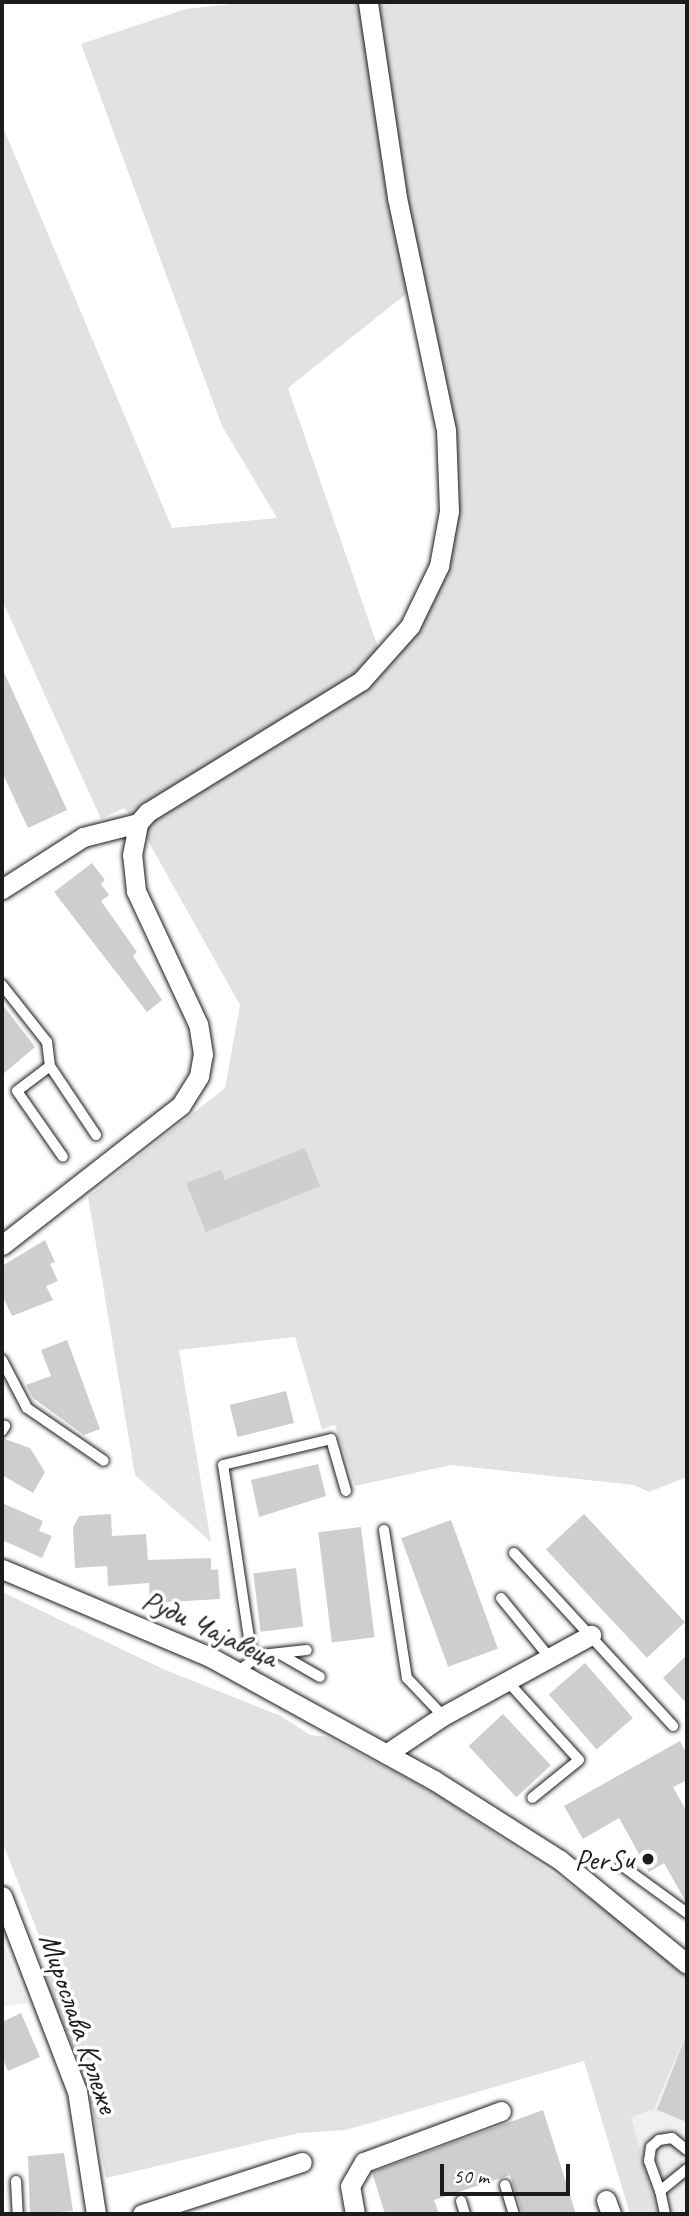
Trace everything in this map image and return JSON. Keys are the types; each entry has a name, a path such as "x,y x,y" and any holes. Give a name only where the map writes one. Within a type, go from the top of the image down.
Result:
{"street":[{"path":"2,1245 181,1105 202,1067 202,1038 136,891 132,855 138,823 148,812 361,681 410,626 439,566 449,511 446,430 397,197 369,2"},
{"path":"2,889 83,837 138,823"},
{"name":"Руди Чајавеца","path":"2,1569 245,1665 560,1860 687,1964"},
{"path":"386,1754 443,1716 591,1635"},
{"name":"Мирослава Крлеже","path":"2,1896 79,2099 96,2214"},
{"path":"355,2214 349,2186 364,2162 501,2111"},
{"path":"142,2214 302,2162"}],"lane":[{"path":"2,985 47,1042 51,1066 96,1135"},
{"path":"51,1066 17,1091 63,1157"},
{"path":"2,1360 27,1408 104,1461"},
{"name":"Руди Чајавеца","path":"245,1665 223,1465 331,1439 346,1491"},
{"path":"384,1530 407,1678 443,1716"},
{"path":"514,1553 673,1726"},
{"path":"501,1598 550,1658"},
{"path":"245,1665 279,1653 307,1650"},
{"path":"279,1653 320,1678"},
{"path":"508,1682 579,1760 532,1798"},
{"path":"621,1865 687,1913"},
{"path":"665,2214 649,2161 651,2147 672,2138 687,2150"},
{"path":"660,2191 687,2169"},
{"path":"16,2181 18,2214"},
{"path":"505,2185 514,2214"},
{"path":"460,2201 465,2214"}],"shaded area":[{"path":"250,2 687,2 687,1477 649,1492 634,1485 451,1465 355,1486 335,1425 322,1429 295,1337 179,1350 211,1542 135,1475 88,1197 225,1088 240,1005 138,823 124,808 101,819 2,600 2,125 172,528 277,518 222,426 81,44 186,9","holes":["416,286 446,430 439,566 382,659 288,388"]},
{"path":"2,1592 163,1669 281,1716 310,1735 327,1737 438,1795 687,1964 687,2031 654,2109 631,2117 657,2214 630,2214 584,2061 346,2130 299,2133 106,2178 93,2111 76,2055 40,1968 50,1964 2,1841"},
{"path":"2,1940 28,2003 2,2007"},
{"path":"687,1999 687,2214 630,2214 596,2089"}],"building":[{"path":"2,668 67,810 28,828 2,772"},
{"path":"92,863 105,880 101,884 109,895 101,901 137,952 133,956 162,1000 147,1012 54,892"},
{"path":"2,1004 35,1047 2,1075"},
{"path":"305,1148 320,1186 206,1232 186,1183 221,1170 225,1180"},
{"path":"45,1240 55,1262 50,1264 58,1281 46,1286 53,1300 12,1316 2,1295 2,1266"},
{"path":"67,1340 100,1429 84,1435 33,1398 26,1385 51,1376 41,1350"},
{"path":"286,1391 294,1423 238,1437 230,1405"},
{"path":"2,1438 30,1448 45,1472 33,1493 2,1475"},
{"path":"318,1464 326,1496 259,1517 251,1480"},
{"path":"2,1503 43,1521 39,1531 52,1536 42,1558 2,1540"},
{"path":"111,1514 112,1536 146,1534 148,1560 211,1558 211,1570 218,1569 220,1599 150,1603 149,1583 108,1586 107,1566 75,1568 73,1528 79,1516"},
{"path":"584,1514 685,1622 647,1658 546,1549"},
{"path":"451,1520 498,1649 448,1667 401,1538"},
{"path":"361,1527 375,1637 332,1642 318,1532"},
{"path":"296,1568 303,1627 261,1632 253,1573"},
{"path":"687,1655 687,1704 663,1678"},
{"path":"585,1663 633,1718 597,1750 549,1694"},
{"path":"503,1714 551,1765 516,1797 469,1746"},
{"path":"680,1741 687,1754 687,1780 673,1787 687,1812 687,1904 664,1863 649,1872 619,1818 583,1839 564,1806"},
{"path":"21,2013 40,2057 8,2071 2,2057 2,2022"},
{"path":"687,2035 687,2122 657,2110"},
{"path":"543,2110 576,2214 523,2214 510,2175 434,2200 439,2214 385,2214 372,2172"},
{"path":"64,2153 73,2211 30,2214 28,2156"}],"place":[{"name":"PerSu","path":"648,1859"}]}
